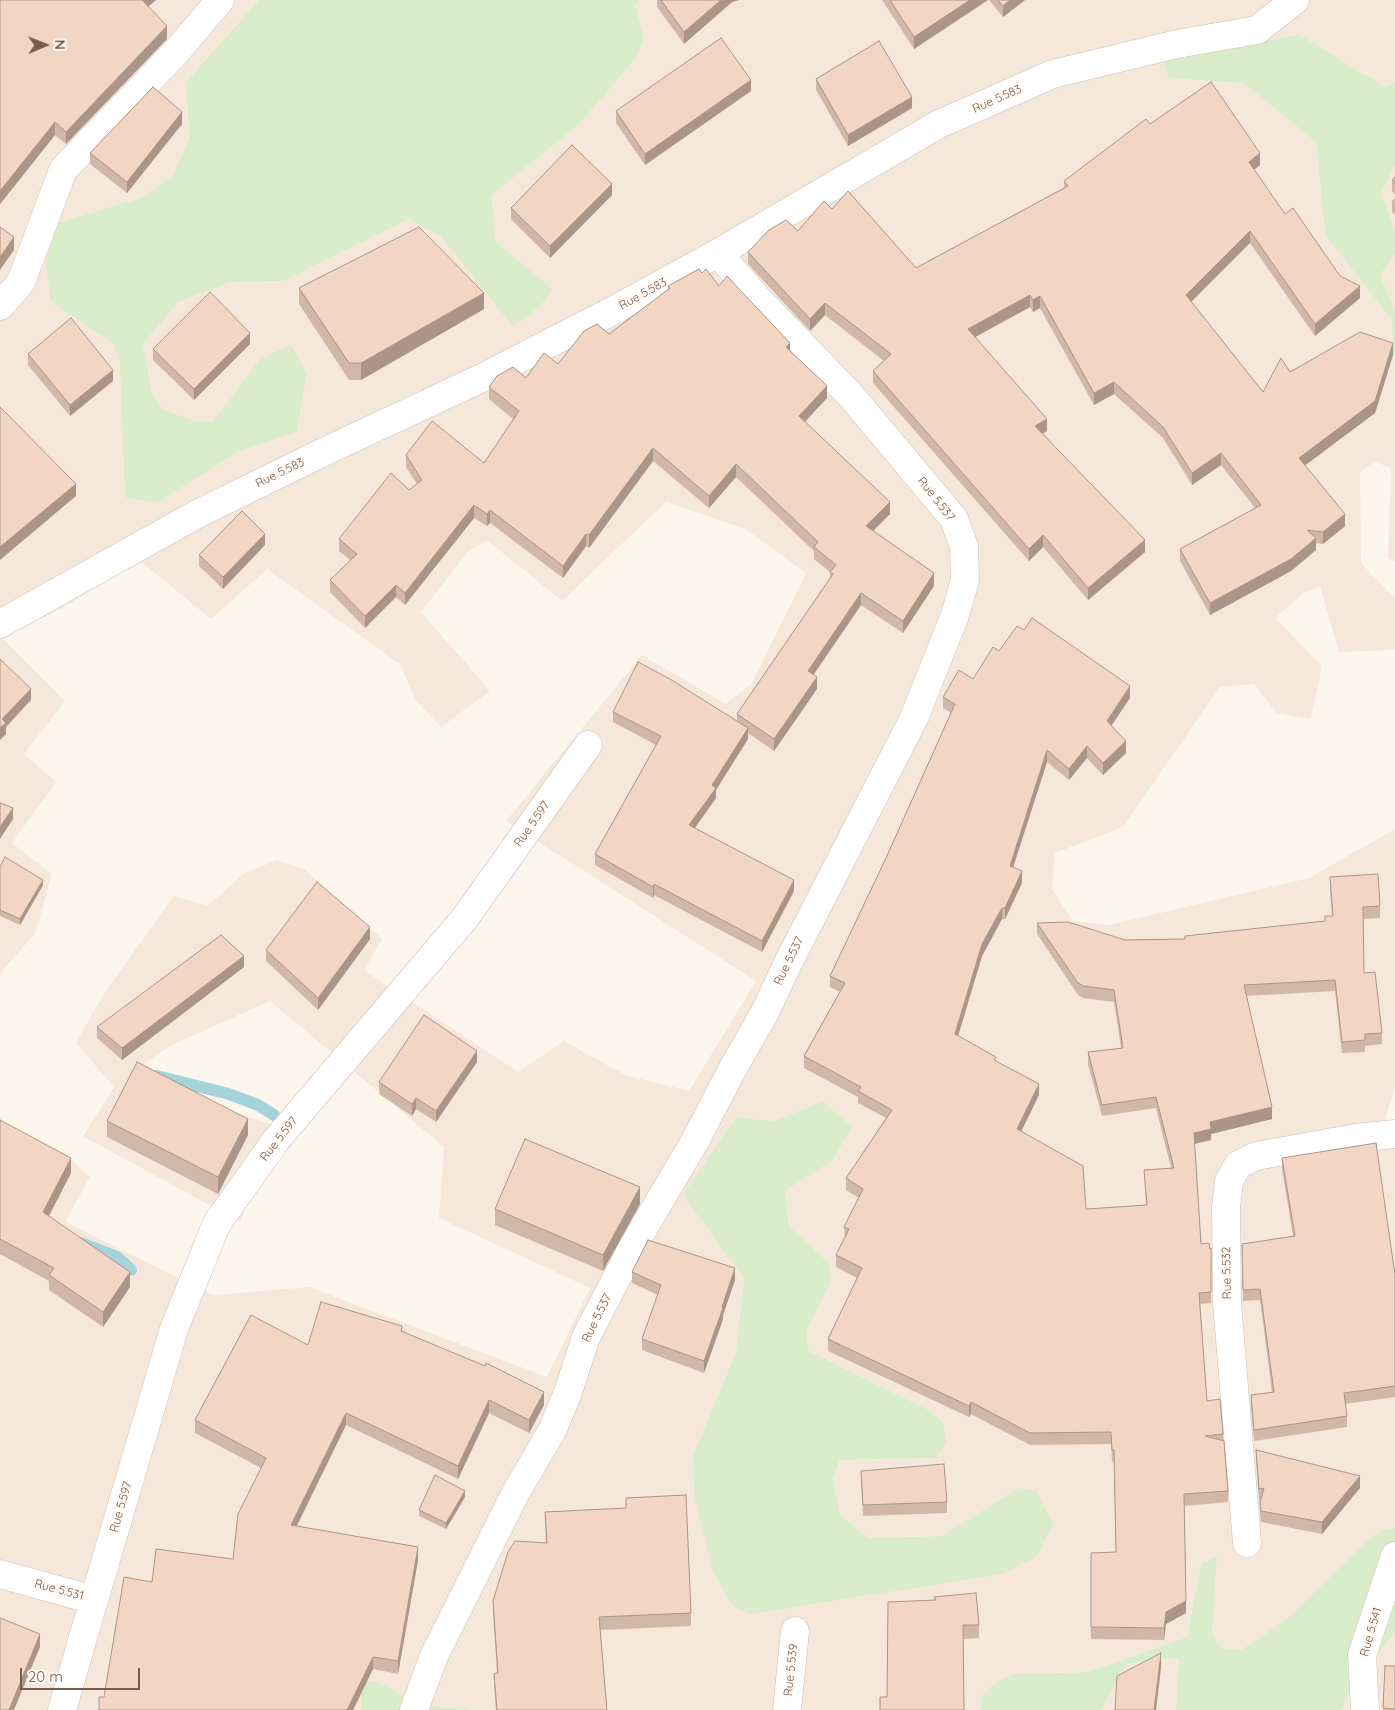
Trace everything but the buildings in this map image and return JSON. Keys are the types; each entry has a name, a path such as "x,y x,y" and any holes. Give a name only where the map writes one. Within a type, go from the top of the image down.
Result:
{"street":[{"path":"0,306 21,282 62,170 177,51 220,0"},
{"name":"Rue 5.583","path":"0,624 199,513 484,377 616,309 718,253 939,124 1053,74 1177,44 1257,30 1295,0"},
{"name":"Rue 5.537","path":"414,1710 439,1648 516,1492 552,1431 568,1392 586,1337 636,1241 695,1141 764,1014 793,952 914,718 956,615 965,580 964,546 954,519 852,397 718,253"},
{"name":"Rue 5.597","path":"94,1600 174,1329 217,1223 277,1139 465,918 588,745"},
{"name":"Rue 5.532","path":"1247,1543 1227,1303 1226,1207 1229,1181 1238,1165 1256,1156 1356,1138 1395,1134"},
{"name":"Rue 5.541","path":"1365,1710 1362,1655 1395,1556"},
{"name":"Rue 5.531","path":"0,1574 94,1600 62,1710"},
{"name":"Rue 5.539","path":"787,1710 795,1631"}],"shaded area":[{"path":"0,0 259,0 186,82 189,139 173,175 143,197 55,224 51,302 114,344 157,503 238,452 297,432 307,373 289,344 259,360 213,422 195,421 162,409 152,394 143,344 177,302 231,282 283,281 409,219 441,237 513,327 551,289 495,241 492,195 579,124 644,38 635,5 640,0 1395,0 1395,82 1385,87 1299,34 1163,62 1170,78 1243,83 1316,142 1325,235 1392,320 1393,354 1395,356 1395,562 1388,558 1391,469 1375,461 1360,472 1361,563 1395,598 1395,650 1339,652 1320,586 1304,593 1275,618 1322,666 1311,719 1277,713 1254,684 1220,687 1123,827 1055,853 1052,889 1073,921 1109,925 1309,878 1395,829 1395,1088 1385,1119 1395,1125 1395,1528 1386,1529 1370,1537 1288,1618 1241,1650 1223,1649 1212,1635 1217,1558 1201,1564 1187,1637 1088,1672 1014,1674 982,1697 980,1710 476,1710 419,1705 361,1682 361,1710 0,1710 0,1122 69,1158 90,1177 65,1222 213,1295 309,1287 547,1377 590,1288 439,1218 444,1147 270,1001 172,1045 143,1064 212,1105 277,1126 240,1222 83,1136 114,1087 76,1043 103,995 174,896 207,906 245,873 277,860 305,870 382,939 364,970 518,1072 564,1041 625,1075 689,1091 756,981 506,821 642,655 726,704 752,683 806,573 745,529 666,502 562,601 487,540 467,553 421,612 490,691 441,727 415,700 401,665 267,569 211,619 138,559 61,609 2,638 65,701 24,754 56,782 12,843 52,874 35,934 0,973","holes":["824,1102 832,1161 785,1191 789,1226 829,1263 831,1281 806,1332 809,1351 927,1409 936,1458 840,1460 833,1478 840,1515 868,1538 942,1536 1018,1488 1002,1574 694,1494 693,1456 736,1352 744,1278 736,1117 772,1121"]},
{"path":"1395,165 1395,230 1381,194"},
{"path":"1395,254 1395,310 1380,275"},
{"path":"1395,1632 1395,1710 1341,1710 1348,1694"},
{"path":"1179,1658 1176,1710 1101,1710 1127,1664"}],"green space":[{"path":"259,0 640,0 635,5 644,38 637,56 579,124 492,195 495,241 552,289 541,305 513,327 441,237 409,219 283,281 231,282 178,302 143,344 152,394 162,409 195,421 213,422 259,360 290,344 307,373 297,432 238,452 157,503 125,497 120,365 114,344 51,302 46,264 55,224 143,197 173,175 189,139 186,82"},
{"path":"1299,34 1385,87 1395,82 1395,165 1381,194 1395,230 1395,254 1380,275 1395,310 1395,356 1393,355 1392,320 1325,235 1316,142 1243,83 1169,78 1163,62"},
{"path":"823,1102 852,1127 832,1161 785,1191 789,1226 829,1263 831,1281 806,1332 809,1351 927,1409 943,1423 946,1442 936,1458 840,1460 833,1478 840,1515 868,1538 942,1536 1018,1488 1036,1491 1053,1524 1036,1557 1002,1574 750,1614 732,1605 713,1570 694,1494 693,1456 736,1352 744,1278 683,1195 736,1117 772,1121"},
{"path":"1395,1528 1395,1632 1348,1694 1341,1710 1176,1710 1179,1658 1127,1664 1101,1710 980,1710 982,1697 996,1682 1014,1674 1088,1672 1187,1637 1201,1564 1217,1557 1212,1635 1223,1649 1241,1650 1288,1618 1370,1537 1386,1529"},
{"path":"361,1682 378,1682 419,1705 476,1710 361,1710"}],"waterway":[{"path":"157,1076 229,1094 258,1105 274,1115"},
{"path":"81,1243 117,1257 131,1270"}]}
